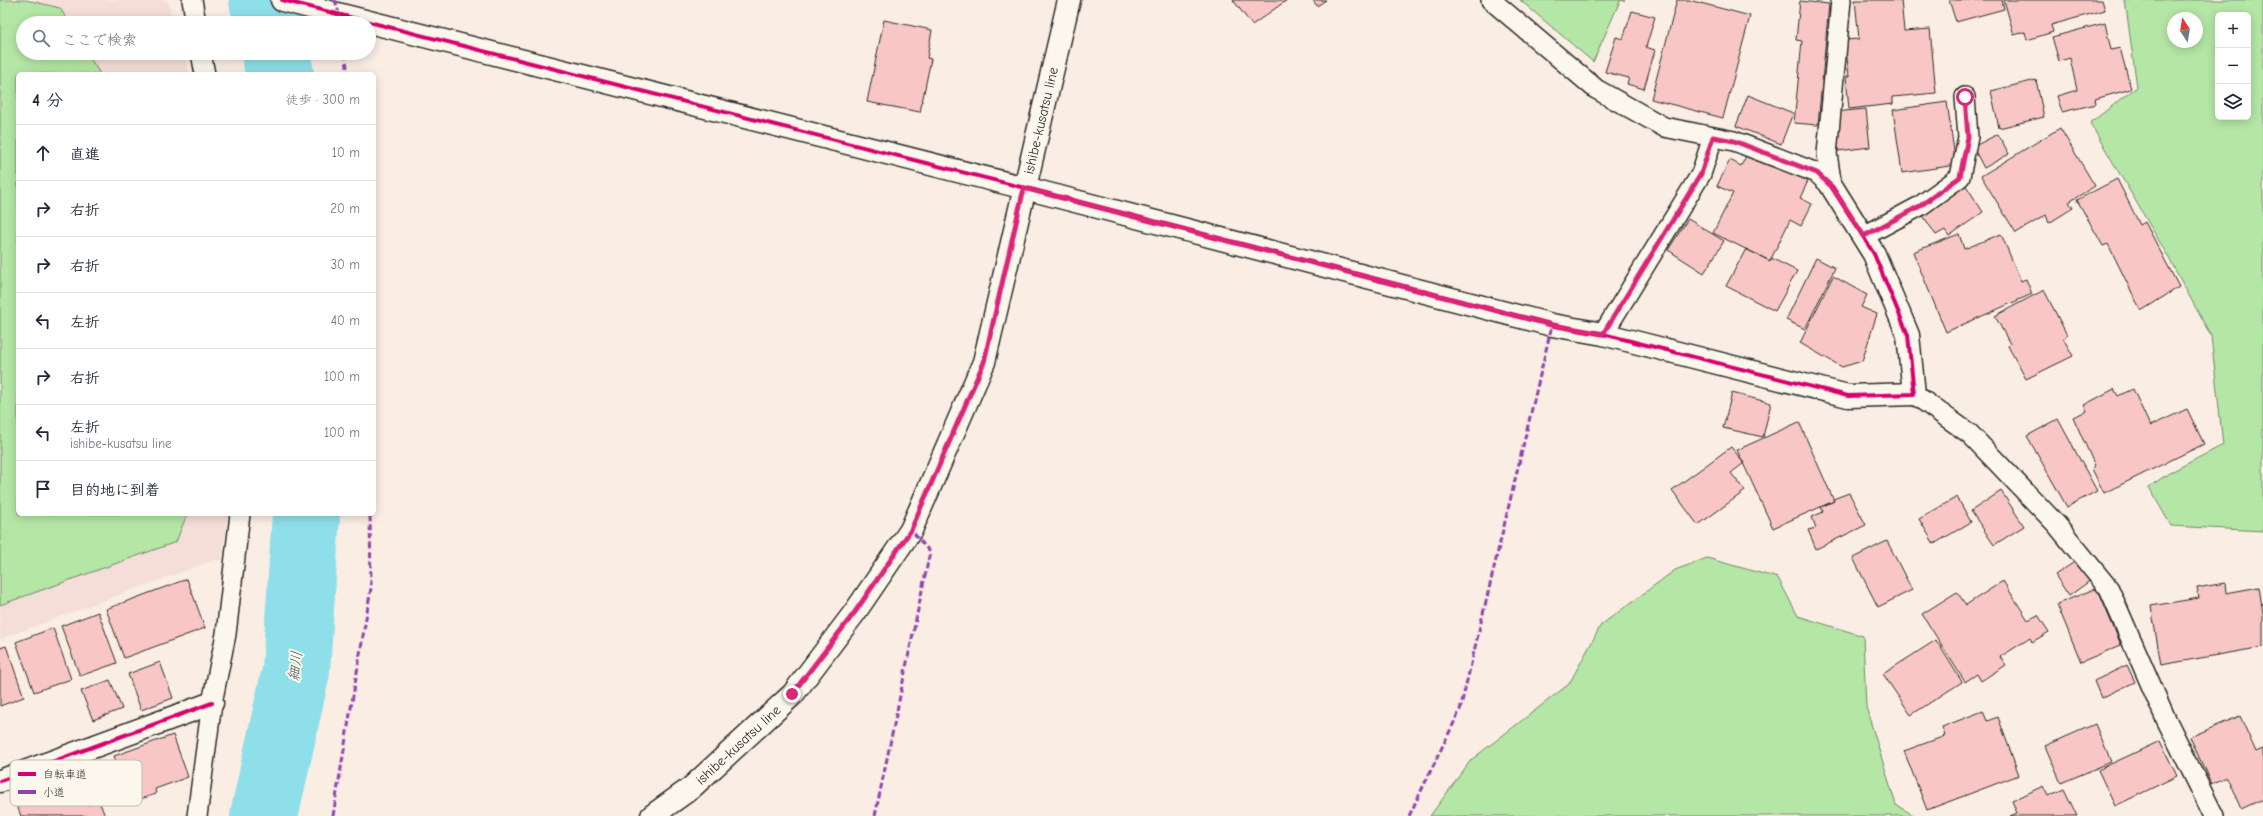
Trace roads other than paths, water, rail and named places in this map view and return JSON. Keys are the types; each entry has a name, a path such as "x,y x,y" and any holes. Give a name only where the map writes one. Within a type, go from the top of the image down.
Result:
{"street":[{"path":"282,0 342,16"},
{"name":"ishibe-kusatsu line","path":"652,816 691,788 792,694 855,612 911,530 984,362 1024,188 1070,0"},
{"path":"376,25 1024,188 1544,323 1603,334 1848,396 1914,394 1908,336 1874,254 1832,187"},
{"path":"57,760 212,703"},
{"path":"0,781 10,777"}],"lane":[{"path":"192,0 195,16"},
{"path":"1491,0 1596,89 1664,127 1734,141 1817,173 1832,187"},
{"path":"1832,187 1827,154 1840,0"},
{"path":"203,60 205,72"},
{"path":"1864,236 1920,206 1960,177 1968,137 1965,97"},
{"path":"1603,334 1701,174 1713,137"},
{"path":"1914,394 1970,434 2057,525 2109,589 2165,717 2214,816"},
{"path":"197,816 212,703 226,634 240,516"}],"waterway":[{"name":"細川","path":"263,0 266,16"},
{"name":"細川","path":"277,60 280,72"},
{"name":"細川","path":"264,816 296,671 306,516"}]}
